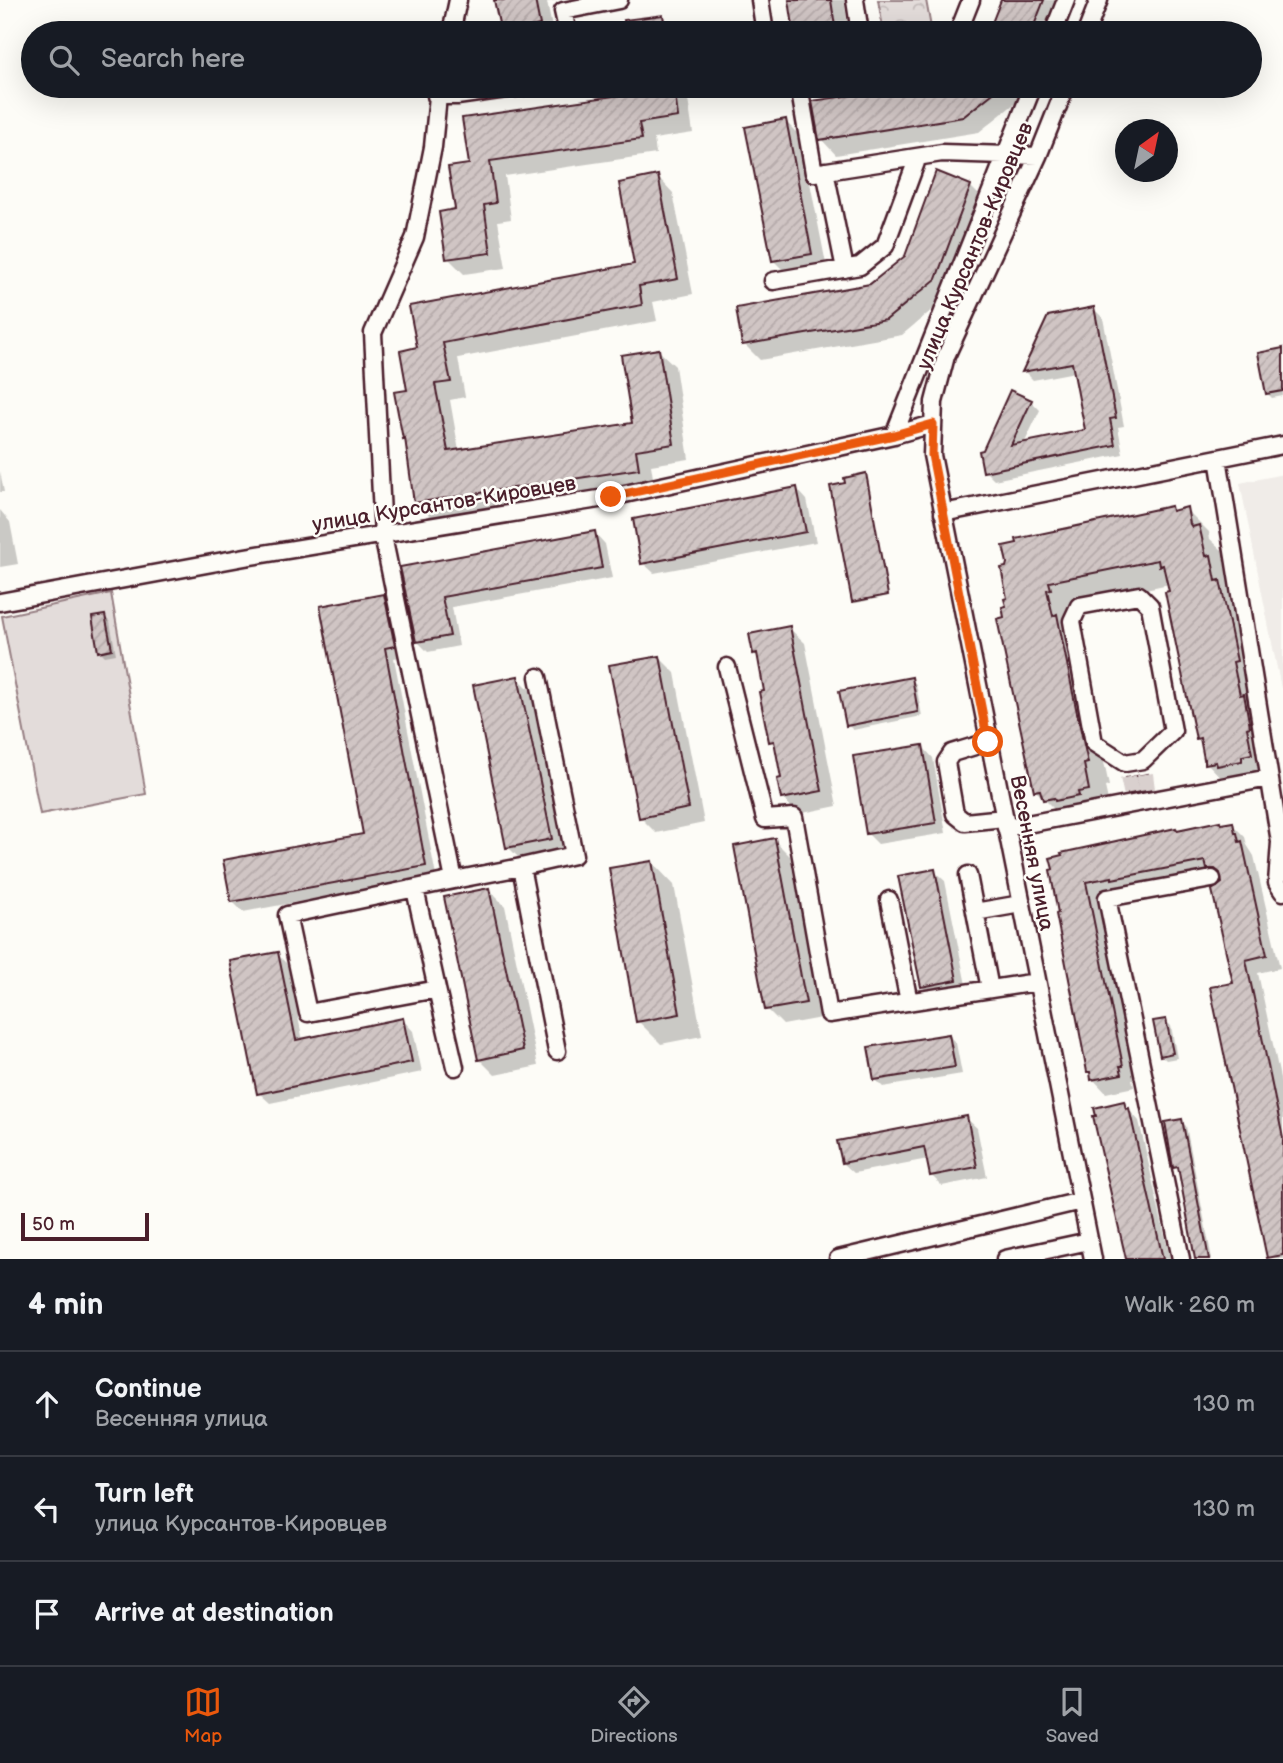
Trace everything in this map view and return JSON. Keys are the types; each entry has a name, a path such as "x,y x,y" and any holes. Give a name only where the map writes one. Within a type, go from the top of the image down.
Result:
{"street":[{"path":"454,21 458,0"},
{"path":"565,21 563,11 619,0"},
{"path":"760,0 763,21"},
{"path":"855,0 858,21"},
{"path":"963,21 971,0"},
{"path":"1058,21 1066,0"},
{"path":"1091,21 1100,0"},
{"path":"437,98 433,147 415,237 373,333 383,536 454,880"},
{"path":"801,98 814,173 942,153 1038,156"},
{"path":"894,435 1028,98"},
{"name":"улица Курсантов-Кировцев","path":"932,455 934,402 946,356 1038,156 1061,98"},
{"path":"773,281 860,266 885,246 918,157"},
{"path":"825,172 845,269"},
{"name":"улица Курсантов-Кировцев","path":"0,602 245,557 611,497 894,435 933,424"},
{"path":"943,513 1283,445"},
{"name":"Весенняя улица","path":"932,455 1093,1259"},
{"path":"1218,458 1280,842 1277,883 1283,892"},
{"path":"1139,595 1150,606 1173,731 1144,767 1127,770 1094,743 1072,621 1079,606 1139,595"},
{"path":"727,667 765,819 794,817 829,1014 1037,982"},
{"path":"437,989 308,1013 287,915 574,855 538,677"},
{"path":"988,742 952,753 946,762 954,814 965,822 1005,823 1269,778"},
{"path":"521,867 557,1051"},
{"path":"968,874 990,989"},
{"path":"1181,1259 1107,898 1213,880"},
{"path":"415,889 455,1066"},
{"path":"889,900 909,1002"},
{"path":"975,912 1021,904"},
{"path":"838,1259 1081,1201"},
{"path":"1005,1259 1031,1256 1089,1241"}],"shaded area":[{"path":"1283,474 1283,687 1281,688 1240,483"}],"green space":[{"path":"878,0 926,0 930,21 882,21"},
{"path":"111,593 146,794 40,814 2,616"}],"building":[{"path":"494,0 535,0 539,21 498,21"},
{"path":"789,0 831,0 834,21 792,21"},
{"path":"1001,0 1044,0 1036,21 993,21"},
{"path":"663,15 664,21 624,21"},
{"path":"600,98 676,98 678,117 639,123 642,139 490,161 496,203 484,205 491,253 446,259 439,212 455,209 448,167 469,164 462,118"},
{"path":"832,98 987,98 963,117 819,140 812,101"},
{"path":"786,119 812,254 772,261 745,127"},
{"path":"936,171 971,185 936,279 886,320 742,345 736,308 870,284 905,256"},
{"path":"658,175 678,279 639,286 642,305 443,343 451,382 435,384 448,451 632,423 621,355 659,349 674,444 636,450 639,469 414,503 405,438 403,439 394,392 407,390 400,351 417,347 409,306 634,264 619,183"},
{"path":"1094,307 1116,418 1110,419 1115,445 983,472 979,451 983,450 1010,390 1032,400 1011,445 1085,430 1072,363 1022,372 1048,316"},
{"path":"1283,348 1283,391 1266,394 1258,353"},
{"path":"866,473 888,595 852,602 830,486 845,483 844,478"},
{"path":"797,487 806,532 641,564 633,519"},
{"path":"1171,506 1172,511 1187,507 1192,527 1199,525 1206,556 1211,555 1216,581 1220,580 1237,661 1233,662 1240,695 1244,694 1252,754 1242,756 1242,761 1217,766 1216,762 1205,764 1200,738 1196,739 1165,592 1169,591 1163,565 1159,566 1158,560 1049,582 1051,589 1047,590 1053,616 1057,614 1088,763 1084,764 1089,790 1078,792 1079,796 1055,801 1054,798 1043,800 1040,790 1034,791 997,619 1004,617 1002,607 1006,606 1004,599 1007,598 1001,568 1006,567 1007,563 1003,546 1017,543 1016,539"},
{"path":"595,531 602,568 442,597 450,636 416,642 400,567"},
{"path":"384,594 395,646 385,648 426,866 231,902 223,860 363,834 320,606"},
{"path":"105,615 112,649 98,652 92,617"},
{"path":"790,626 822,791 781,799 777,779 781,778 774,741 769,742 759,692 764,691 757,653 753,654 749,634"},
{"path":"660,656 689,808 639,818 609,665"},
{"path":"518,676 552,839 506,848 473,685"},
{"path":"912,677 918,712 846,726 839,691"},
{"path":"923,745 936,823 866,834 853,756"},
{"path":"1148,774 1151,790 1128,794 1125,778"},
{"path":"1220,821 1221,824 1233,822 1239,842 1242,841 1267,955 1246,960 1283,1138 1283,1255 1267,1258 1210,987 1233,983 1212,890 1222,883 1220,873 1215,869 1207,869 1205,861 1086,882 1123,1066 1120,1066 1122,1074 1091,1080 1090,1072 1087,1072 1056,914 1058,913 1050,870 1053,869 1050,858 1062,855 1061,853"},
{"path":"775,838 806,1003 765,1010 734,846"},
{"path":"652,861 680,1014 636,1022 609,868"},
{"path":"935,869 957,980 921,987 898,876"},
{"path":"489,888 523,1050 478,1060 444,897"},
{"path":"278,952 296,1040 403,1018 412,1062 257,1094 230,961"},
{"path":"1166,1019 1173,1053 1160,1056 1153,1021"},
{"path":"949,1034 955,1067 874,1080 868,1047"},
{"path":"1124,1101 1126,1109 1129,1108 1163,1259 1126,1259 1093,1116 1096,1116 1094,1108"},
{"path":"967,1116 977,1167 930,1176 924,1147 842,1163 837,1141"},
{"path":"1182,1119 1209,1259 1195,1259 1178,1167 1173,1168 1165,1122"}],"tunnel":[{"path":"1145,774 1148,797"},
{"path":"1128,777 1133,800"}],"route":[{"path":"611,497 894,435 933,424 932,455 988,742"}]}
